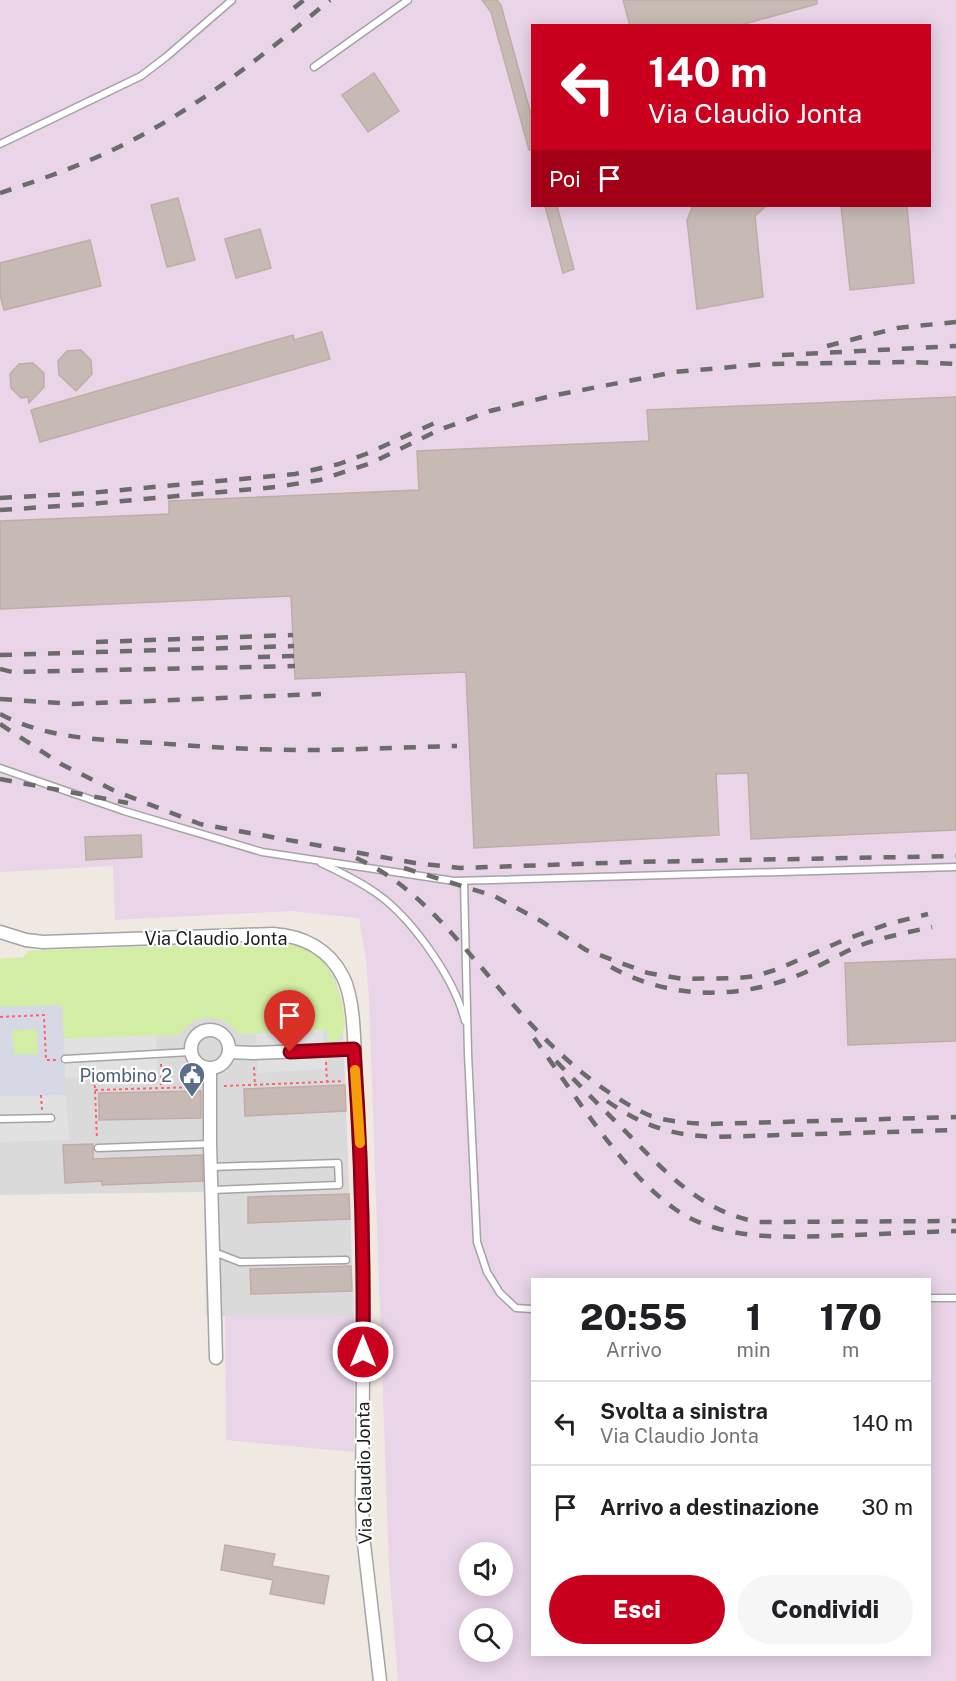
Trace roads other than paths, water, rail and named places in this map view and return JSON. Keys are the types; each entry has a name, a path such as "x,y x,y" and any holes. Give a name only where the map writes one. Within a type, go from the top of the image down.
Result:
{"street":[{"name":"Via Claudio Jonta","path":"0,932 26,940 43,942 288,935 303,939 327,955 344,978 351,1006 361,1154 364,1268 363,1526 380,1681"},
{"path":"0,943 26,940"},
{"path":"206,1030 213,1030 225,1038 229,1052 223,1064 210,1069 197,1064 191,1052 194,1038 206,1030"},
{"path":"229,1052 354,1049"},
{"path":"210,1069 216,1358"}],"lane":[{"path":"0,144 141,76 232,0"},
{"path":"314,67 408,0"},
{"path":"0,768 124,811 262,852 454,881 956,867"},
{"path":"316,860 372,889 403,916 440,964 462,1007 468,1032"},
{"path":"464,881 477,1242 487,1272 500,1293 516,1308 531,1309"},
{"path":"65,1059 191,1052"},
{"path":"0,1119 51,1118"},
{"path":"98,1148 210,1144"},
{"path":"211,1167 338,1163 339,1185 212,1190"},
{"path":"213,1252 240,1262 346,1260"},
{"path":"931,1298 956,1298"}],"railway":[{"path":"294,8 304,0"},
{"path":"0,193 92,159 169,120 240,72 330,0"},
{"path":"827,346 897,328 956,322"},
{"path":"782,355 956,346"},
{"path":"0,510 276,487 320,480 371,463 439,430 490,411 551,396 675,372 766,364 912,362 956,364"},
{"path":"0,498 89,493 295,474 339,464 439,421"},
{"path":"96,642 293,635"},
{"path":"0,655 294,646"},
{"path":"258,657 294,656"},
{"path":"0,669 12,672 295,666"},
{"path":"0,699 73,704 321,694"},
{"path":"0,714 37,729 76,737 116,741 287,750 457,746"},
{"path":"0,724 61,764 115,791 200,824 415,863 460,868 956,856"},
{"path":"0,779 128,803"},
{"path":"356,858 394,880 428,908 558,1052 590,1079 645,1114 672,1121 709,1124 956,1117"},
{"path":"404,868 494,896 541,921 586,950 648,973 683,979 756,976 888,924 928,914"},
{"path":"611,967 634,978 684,991 709,993 734,991 784,981 861,945 932,927"},
{"path":"534,1038 599,1130 635,1174 675,1209 694,1220 715,1228 760,1236 956,1231"},
{"path":"556,1061 671,1177 720,1210 759,1222 956,1221"},
{"path":"607,1101 645,1123 670,1131 698,1136 956,1130"}],"place":[{"name":"Piombino 2","path":"192,1098"}]}
